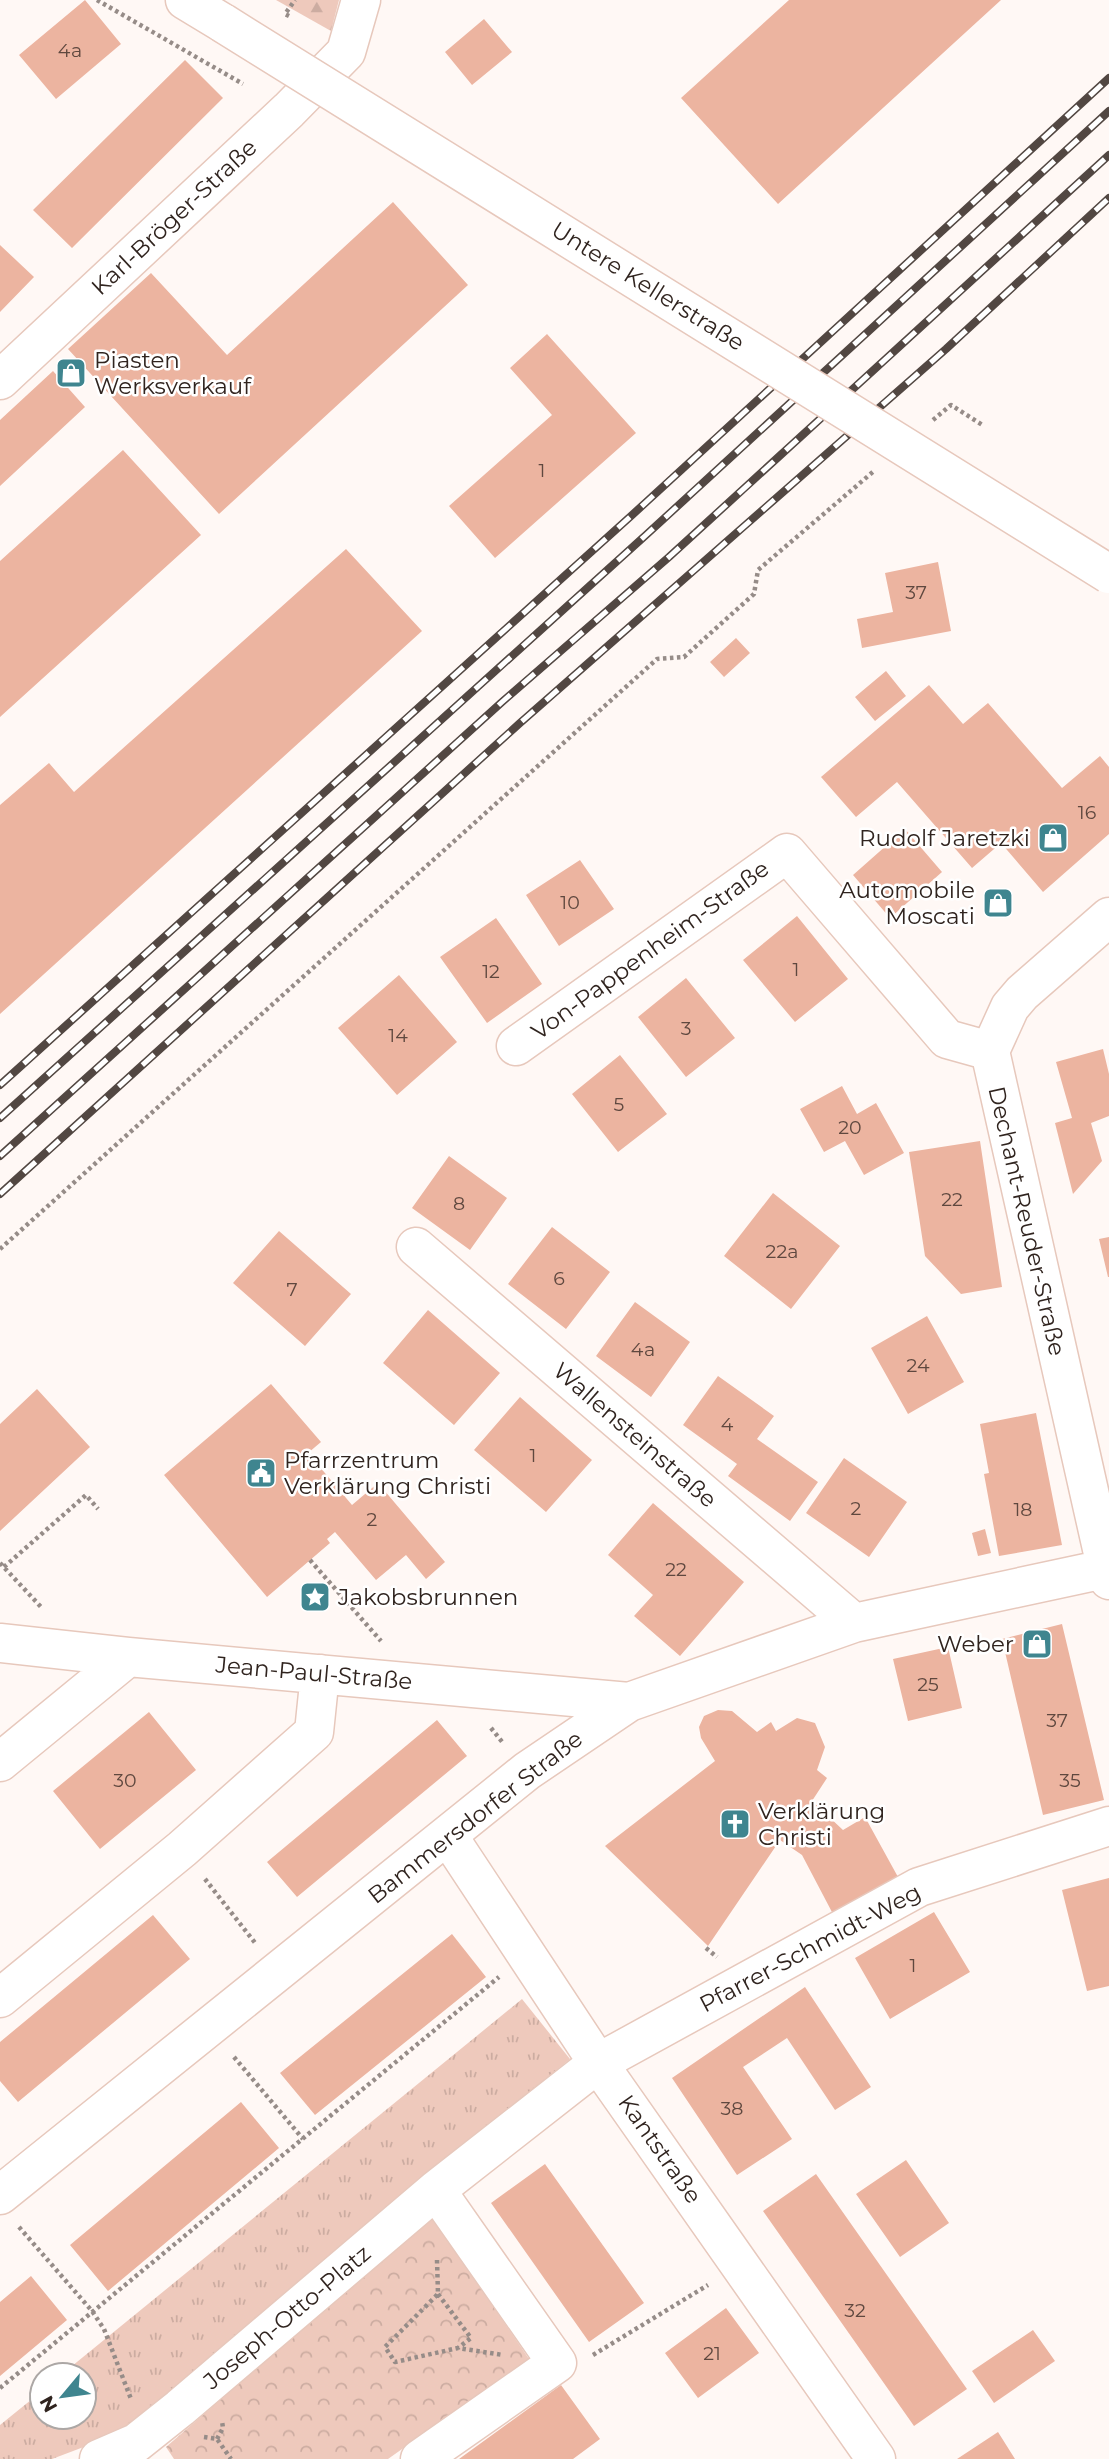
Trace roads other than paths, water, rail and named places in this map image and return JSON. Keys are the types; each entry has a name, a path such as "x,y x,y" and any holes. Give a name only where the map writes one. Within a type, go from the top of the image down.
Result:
{"street":[{"name":"Untere Kellerstraße","path":"185,0 1109,574"},
{"name":"Karl-Bröger-Straße","path":"0,380 289,110 346,52 361,0"},
{"name":"Von-Pappenheim-Straße","path":"516,1046 787,853 947,1039 989,1051"},
{"path":"989,1051 1010,1007 1022,993 1109,917"},
{"name":"Dechant-Reuder-Straße","path":"989,1051 1108,1572"},
{"name":"Wallensteinstraße","path":"416,1247 854,1623"},
{"name":"Bammersdorfer Straße","path":"8,2210 209,2027 527,1771 629,1702 854,1623 1108,1572"},
{"name":"Jean-Paul-Straße","path":"0,1643 629,1702"},
{"path":"0,1762 128,1657"},
{"path":"0,1998 182,1849 314,1732 320,1674"},
{"name":"Pfarrer-Schmidt-Weg","path":"598,2063 919,1886 1109,1826"},
{"name":"Kantstraße","path":"448,1836 598,2063 876,2459"},
{"name":"Joseph-Otto-Platz","path":"99,2459 142,2451 180,2409 436,2190 598,2063"},
{"path":"420,2459 557,2363 436,2190"}],"railway":[{"path":"0,1085 631,516 1109,78"},
{"path":"0,1118 646,535 1109,111"},
{"path":"0,1156 502,702 669,557 1109,155"},
{"path":"0,1194 520,723 946,349 1109,198"}],"place":[{"name":"Piasten Werksverkauf","path":"71,373"},
{"name":"Rudolf Jaretzki","path":"1053,838"},
{"name":"Automobile Moscati","path":"998,903"},
{"name":"Pfarrzentrum Verklärung Christi","path":"261,1473"},
{"name":"Jakobsbrunnen","path":"315,1597"},
{"name":"Weber","path":"1037,1644"},
{"name":"Verklärung Christi","path":"735,1824"}]}
